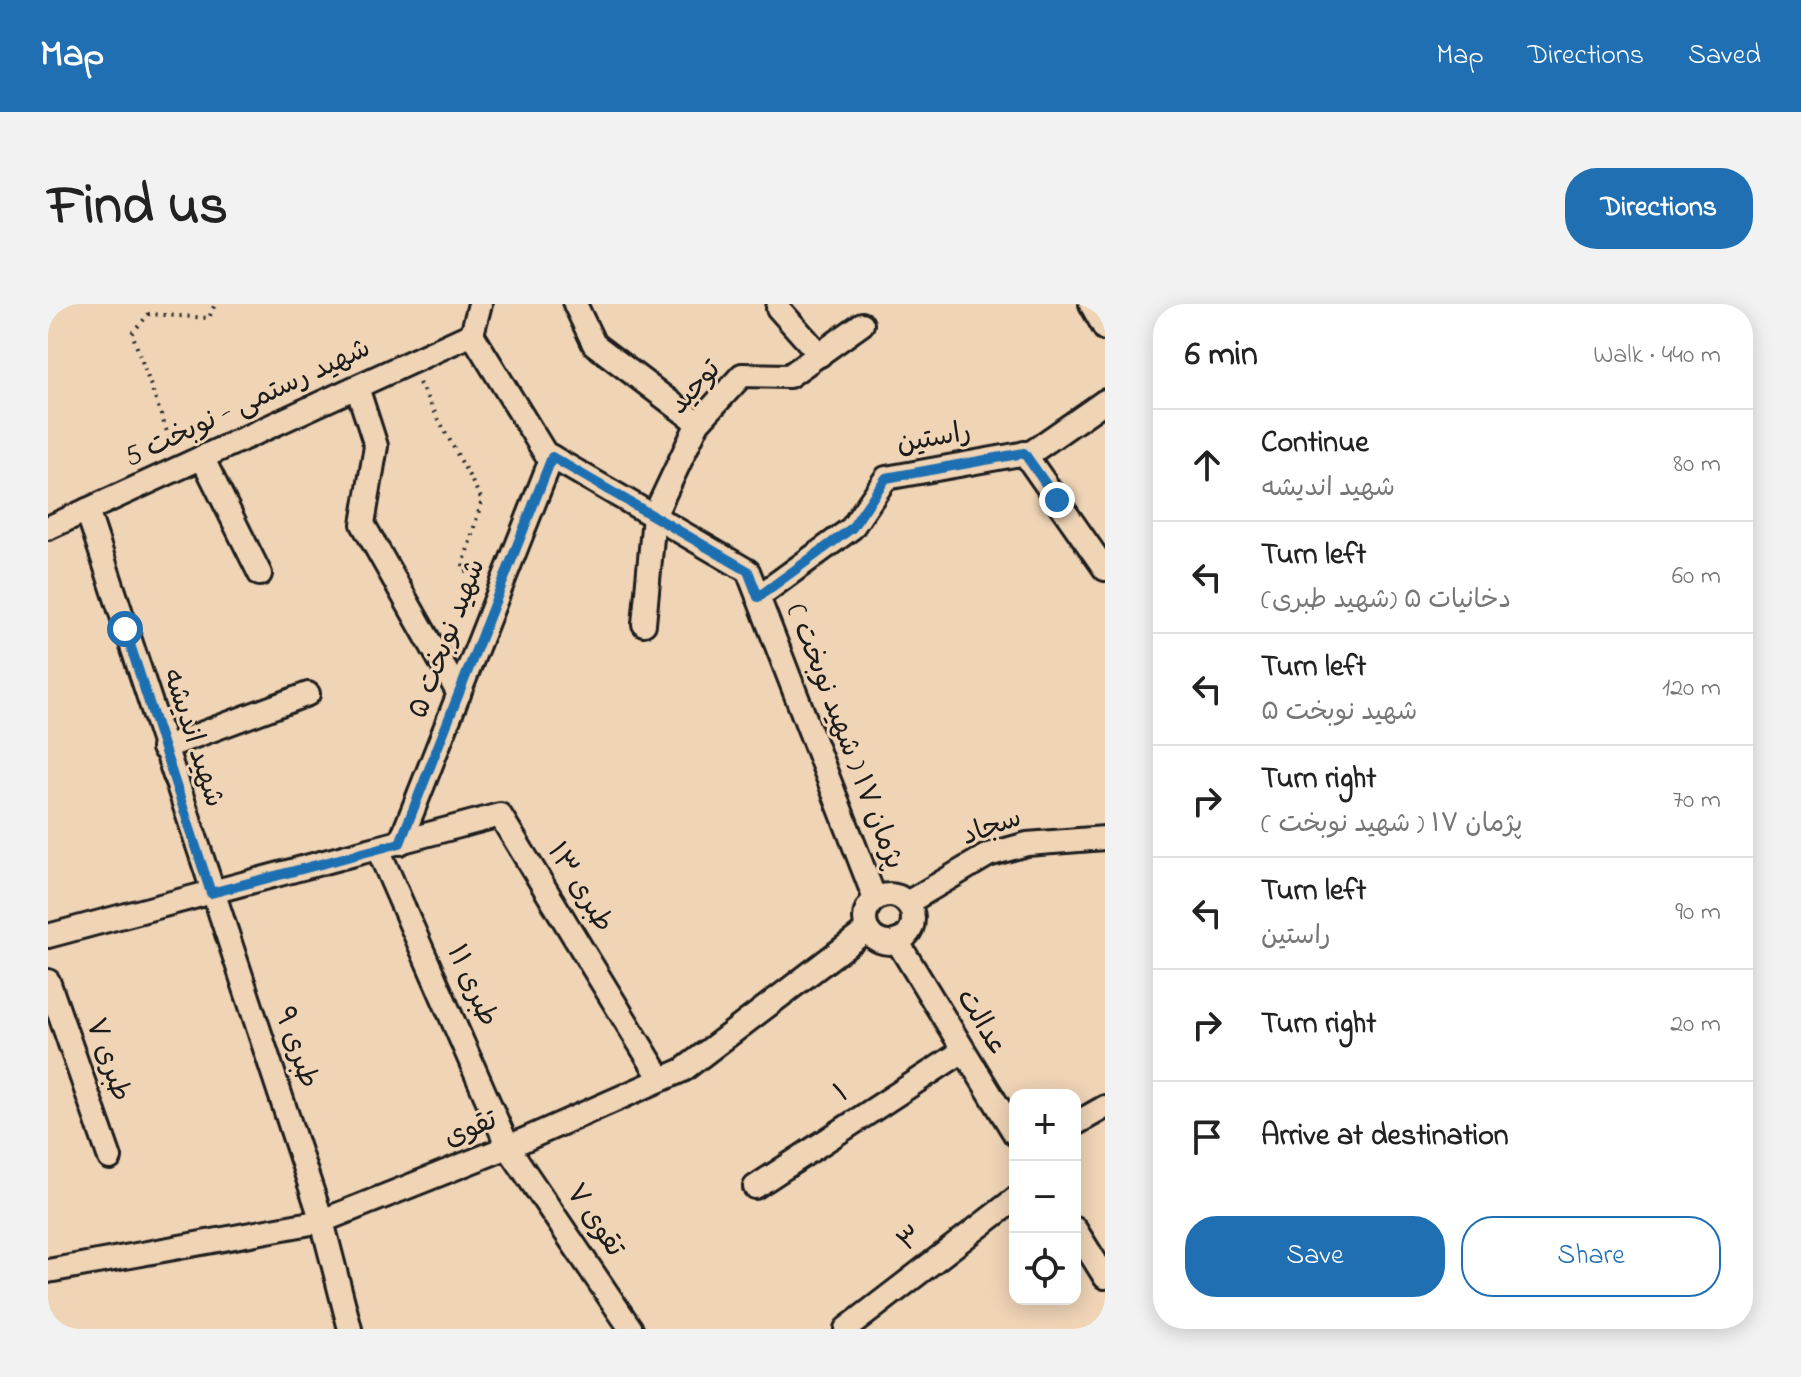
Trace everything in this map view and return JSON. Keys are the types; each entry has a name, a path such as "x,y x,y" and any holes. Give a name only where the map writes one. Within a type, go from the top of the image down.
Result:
{"street":[{"path":"472,334 480,304"},
{"path":"575,304 594,344 698,423"},
{"path":"1091,304 1105,329"},
{"path":"778,308 820,355"},
{"name":"توحید","path":"654,516 698,423 742,375 789,376 862,324"},
{"name":"شهید رستمی - نوبخت 5","path":"48,528 472,334"},
{"name":"پژمان ۱۷ ( شهید نوبخت )","path":"472,334 545,453 748,571 875,899"},
{"path":"357,387 376,446 363,524 459,694"},
{"name":"راستین","path":"758,597 852,528 886,478 1032,452 1105,401"},
{"path":"1024,453 1105,569"},
{"path":"202,457 260,574"},
{"name":"شهید نوبخت ۵","path":"400,843 552,457"},
{"name":"شهید اندیشه","path":"87,510 211,893"},
{"path":"644,624 654,516"},
{"path":"163,748 308,694"},
{"name":"طبری ۱۳","path":"400,843 500,815 661,1079"},
{"name":"سجاد","path":"907,903 988,855 1027,844 1105,838"},
{"path":"48,936 400,843"},
{"name":"طبری ۱۱","path":"378,849 508,1147"},
{"name":"طبری ۹","path":"211,893 322,1221 350,1329"},
{"path":"897,896 907,903 912,924 907,935 886,943 867,930 867,908 875,899 897,896"},
{"name":"تقوی","path":"48,1271 322,1221 508,1147 683,1070 867,930"},
{"name":"عدالت","path":"897,941 1009,1124"},
{"name":"طبری ۷","path":"48,981 110,1158"},
{"name":"۱","path":"755,1187 963,1051"},
{"path":"1081,1121 1105,1107"},
{"name":"تقوی ۷","path":"508,1147 631,1329"},
{"name":"۳","path":"846,1329 1009,1204"},
{"path":"1078,1233 1105,1277"}],"path":[{"path":"180,468 132,333 149,314 209,318 215,304"},
{"path":"408,363 482,500 462,569 500,589"}],"route":[{"path":"125,629 211,893 400,843 552,457 748,571 758,597 852,528 886,478 1024,453 1057,500"}]}
